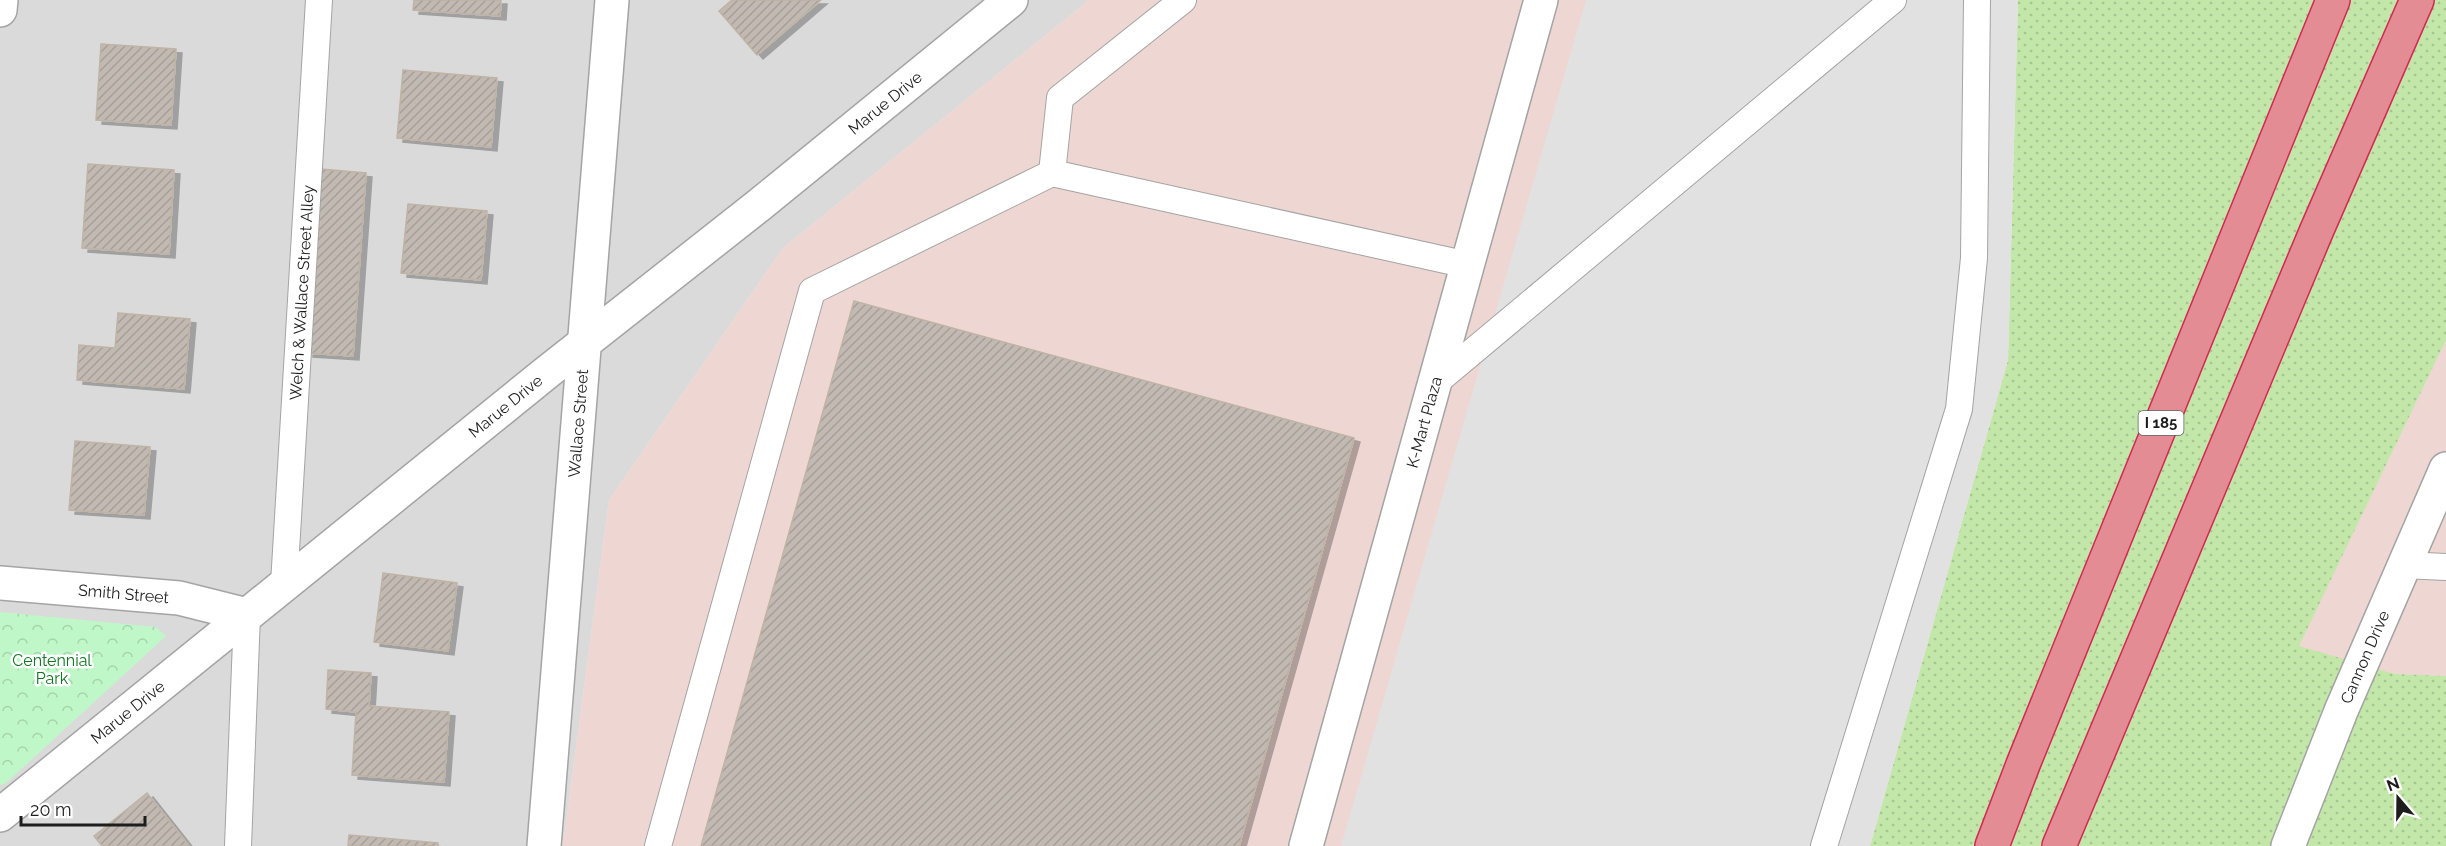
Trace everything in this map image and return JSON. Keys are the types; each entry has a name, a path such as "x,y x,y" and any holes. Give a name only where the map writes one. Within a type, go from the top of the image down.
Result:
{"highway":[{"name":"I 185","path":"1992,846 2332,0"},
{"path":"2059,846 2311,243 2417,0"}],"street":[{"path":"0,10 1,0"},
{"name":"Wallace Street","path":"544,846 612,0"},
{"name":"Marue Drive","path":"0,815 586,340 759,206 1011,0"},
{"name":"K-Mart Plaza","path":"1306,846 1436,383 1540,0"},
{"name":"Cannon Drive","path":"2288,846 2341,711 2446,469"},
{"name":"Smith Street","path":"0,584 179,598 247,615"}],"lane":[{"name":"Welch & Wallace Street Alley","path":"284,584 319,0"},
{"path":"1052,173 1060,98 1183,0"},
{"path":"1436,383 1893,0"},
{"path":"1824,846 1959,409 1974,258 1977,0"},
{"path":"658,846 812,291 1052,173 1468,265"},
{"path":"2404,565 2446,567"},
{"path":"238,846 247,615"}],"shaded area":[{"path":"0,0 1089,0 783,248 609,500 563,846 0,846"},
{"path":"1089,0 2018,0 1870,846 563,846 609,500 783,248"},
{"path":"1586,0 2018,0 2008,360 1870,846 1341,846"},
{"path":"2446,340 2446,676 2395,674 2298,647"}],"green space":[{"path":"2018,0 2446,0 2446,340 2299,646 2395,674 2446,676 2446,846 1870,846 2008,360"},
{"name":"Centennial Park","path":"0,612 156,627 166,636 6,783 0,785"}],"building":[{"path":"414,0 501,0 500,16 413,10"},
{"path":"732,0 821,0 757,55 719,11"},
{"path":"101,44 176,49 171,125 96,120"},
{"path":"403,70 497,78 491,147 397,138"},
{"path":"88,164 174,170 169,254 82,248"},
{"path":"321,169 366,173 353,356 307,353"},
{"path":"408,204 487,211 481,280 401,273"},
{"path":"854,301 1354,438 1239,846 701,846"},
{"path":"118,313 190,319 184,389 77,380 79,345 115,348"},
{"path":"75,441 150,447 144,515 69,510"},
{"path":"383,573 457,583 448,651 374,642"},
{"path":"328,670 371,673 369,706 449,712 444,782 352,775 356,712 326,709"},
{"path":"147,793 189,846 102,846 94,836"},
{"path":"349,835 438,843 438,846 348,846"}]}
